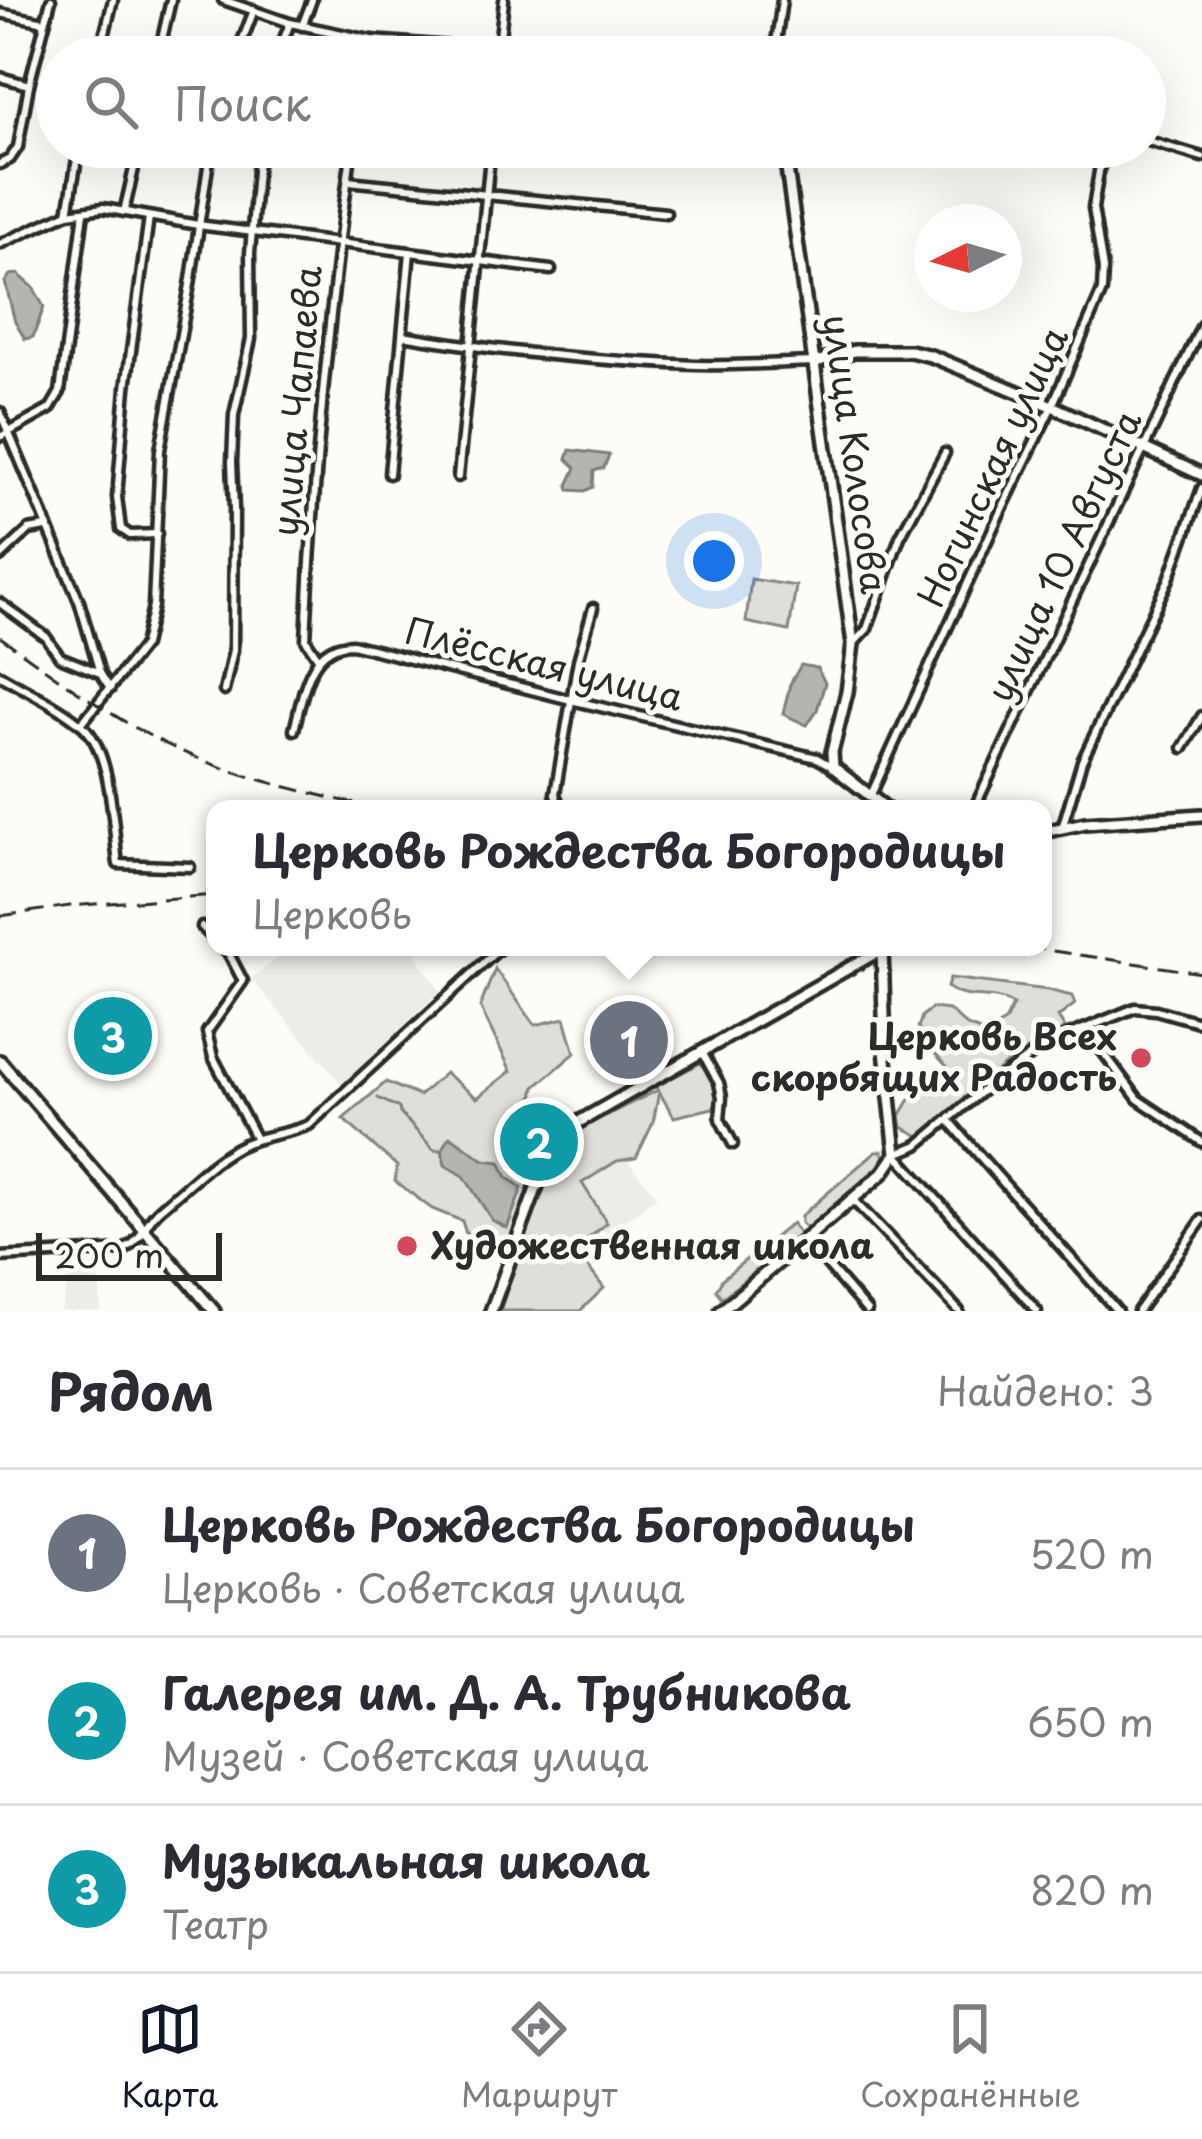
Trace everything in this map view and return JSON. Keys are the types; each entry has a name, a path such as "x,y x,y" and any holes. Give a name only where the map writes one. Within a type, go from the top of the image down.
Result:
{"main road":[{"name":"улица Колосова","path":"787,168 853,644 833,767"},
{"path":"816,362 854,351 910,351 959,366 1202,475"},
{"path":"833,767 874,800"},
{"path":"1052,830 1085,823 1202,815"},
{"path":"491,1311 547,1159 570,1127 868,956"},
{"path":"721,1311 883,1173 896,1154 885,1050 882,956"},
{"path":"0,1060 214,1311"}],"street":[{"path":"41,36 51,0"},
{"path":"104,36 113,0"},
{"path":"163,36 171,0"},
{"path":"224,0 243,2 302,26 351,36"},
{"path":"302,26 312,0"},
{"path":"500,36 504,0"},
{"path":"777,36 782,0"},
{"path":"244,36 254,10"},
{"path":"0,13 45,22"},
{"path":"285,36 290,22"},
{"path":"0,164 10,159 17,146 36,57"},
{"path":"0,77 29,85"},
{"path":"1166,146 1202,157"},
{"path":"68,214 76,168"},
{"path":"124,212 134,168"},
{"path":"81,724 144,646 150,626 160,450 208,168"},
{"path":"224,692 233,650 234,415 251,339 257,168"},
{"name":"улица Чапаева","path":"318,658 306,640 313,499 350,168"},
{"path":"458,477 489,168"},
{"name":"Ногинская улица","path":"870,797 1102,291 1093,208 1100,168"},
{"path":"348,181 666,213"},
{"path":"0,244 68,214 103,208 198,225 551,270"},
{"path":"0,437 50,409 60,392 84,212"},
{"path":"149,217 117,497 122,529 130,535 157,534"},
{"path":"389,474 410,252"},
{"name":"улица 10 Августа","path":"978,800 1202,325"},
{"path":"403,335 570,357 699,365 816,362"},
{"path":"0,412 110,689"},
{"path":"853,644 866,628 899,537 945,453"},
{"path":"1062,828 1082,761 1169,579 1202,488"},
{"path":"0,556 29,530 47,526"},
{"path":"0,603 46,638 60,657 100,673"},
{"path":"557,800 578,660 593,608"},
{"name":"Плёсская улица","path":"318,658 338,644 352,644 817,758 833,767"},
{"path":"294,730 318,658"},
{"path":"0,675 81,724 93,737 107,777 118,864 190,867"},
{"path":"1184,748 1202,716"},
{"path":"202,927 206,931"},
{"path":"230,956 243,981 207,1032 213,1057 256,1139"},
{"path":"0,1257 124,1250 136,1244 152,1215 232,1149 309,1125 491,956"},
{"path":"1037,1311 896,1154 918,1145 1047,1044 1135,1008 1202,1023"},
{"path":"1081,1030 1138,1099 1202,1142"},
{"path":"702,1052 719,1083 720,1119 734,1144"},
{"path":"949,1120 1117,1311"},
{"path":"852,1199 958,1311"},
{"path":"1138,1311 1202,1220"},
{"path":"804,1238 867,1311"}],"shaded area":[{"path":"18,274 33,287 44,307 33,337 25,339 15,322 5,282"},
{"path":"570,450 609,455 604,468 594,471 593,487 585,491 569,490 576,468 567,459"},
{"path":"751,579 796,586 789,631 746,622"},
{"path":"801,665 817,668 825,683 807,725 783,714 790,684"},
{"path":"280,956 416,956 440,991 342,1084 251,979"},
{"path":"495,969 535,1025 565,1018 575,1053 535,1087 516,1148 536,1165 507,1249 466,1234 462,1221 432,1209 395,1181 397,1166 343,1119 386,1082 419,1096 445,1073 477,1098 511,1071 480,1007"},
{"path":"950,978 1048,990 1072,996 1075,1004 1058,1017 1065,1028 1007,1063 920,1136 902,1127 900,1116 910,1099 954,1074 918,1028 922,1016 932,1008 949,1010 967,1026 985,1033 1005,1022 1013,1005 955,992 947,987"},
{"path":"704,1061 719,1094 713,1108 674,1117 659,1092 653,1123 636,1158 617,1161 582,1183 607,1223 575,1250 604,1288 580,1311 500,1311 547,1171 581,1128"},
{"path":"450,1136 484,1160 500,1162 507,1177 522,1188 507,1228 492,1220 464,1176 445,1165 442,1150"},
{"path":"619,1151 657,1196 607,1236 573,1197 580,1184"},
{"path":"876,1151 883,1151 884,1162 807,1229 801,1216"},
{"path":"792,1223 800,1236 722,1298 716,1290 722,1279"},
{"path":"99,1272 101,1311 61,1311 69,1278"}],"waterway":[{"path":"378,1098 399,1108 434,1150 442,1150"}],"railway":[{"path":"0,637 149,736 247,776 340,800"},
{"path":"0,916 206,896"},
{"path":"1052,951 1202,973"}],"place":[{"name":"Музыкальная школа","path":"113,1036"},
{"name":"Церковь Рождества Богородицы","path":"629,1040"},
{"name":"Церковь Всех скорбящих Радость","path":"1141,1058"},
{"name":"Галерея им. Д. А. Трубникова","path":"539,1142"},
{"name":"Художественная школа","path":"407,1246"}]}
